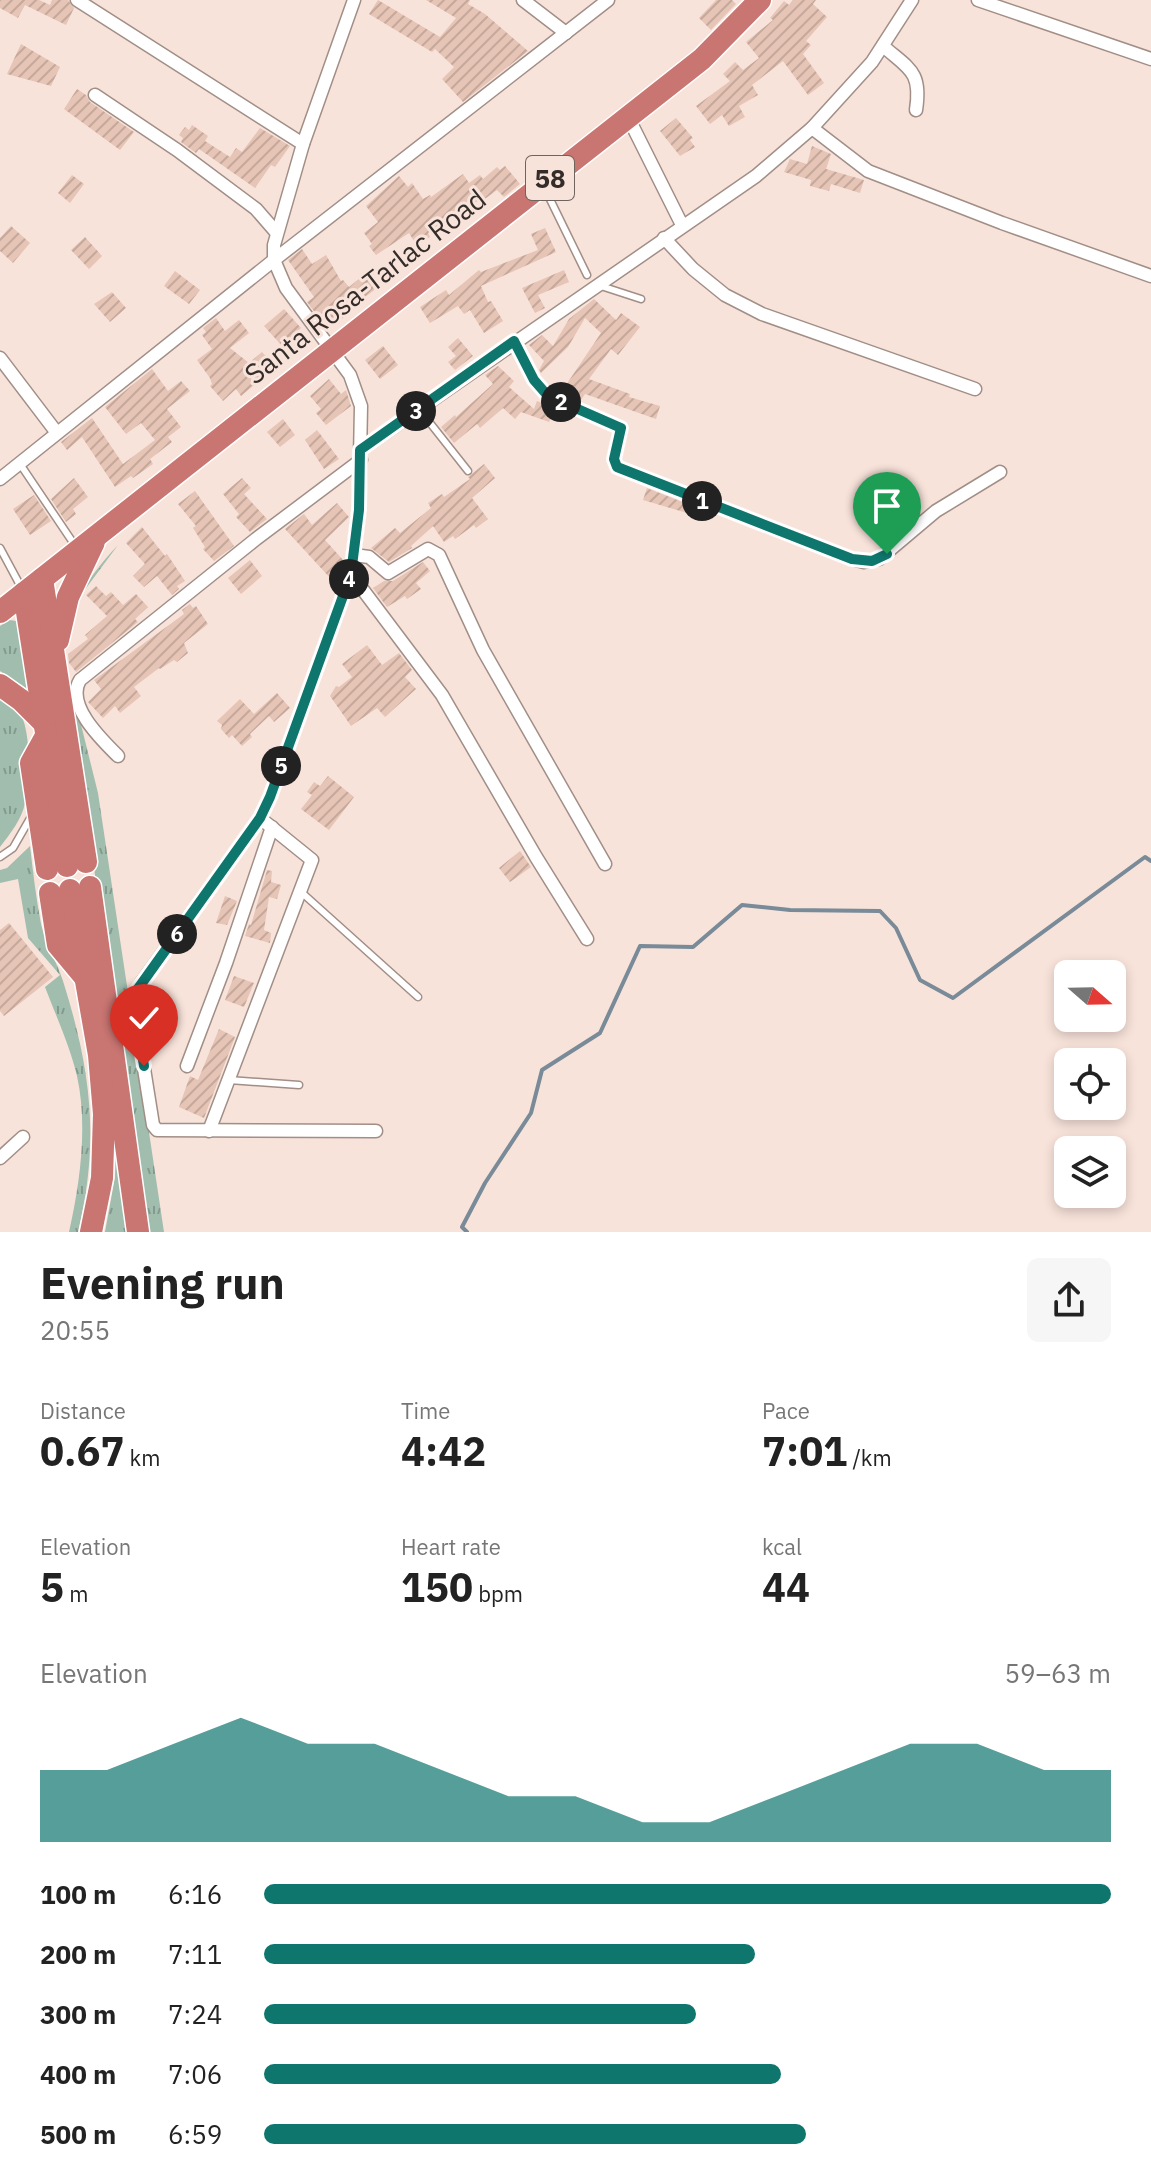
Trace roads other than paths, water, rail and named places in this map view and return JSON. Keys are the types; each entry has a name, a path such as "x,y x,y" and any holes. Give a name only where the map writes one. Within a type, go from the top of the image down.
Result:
{"highway":[{"name":"Santa Rosa-Tarlac Road","path":"0,612 702,59 751,3"},
{"path":"56,653 68,597 97,535"},
{"path":"42,579 56,653 67,866"},
{"path":"24,593 67,866"},
{"path":"0,685 21,700 46,729"},
{"path":"46,729 31,763 37,805 67,866"},
{"path":"91,1232 102,1178 104,1114 99,1055 83,976 58,945 70,890 138,1232"}],"street":[{"path":"77,0 303,144"},
{"path":"354,0 303,144 276,232 274,260 286,288 333,349 359,395 360,455 351,574 276,782 260,818 142,982 135,997 155,1128 160,1131 376,1131"},
{"path":"523,0 566,33"},
{"path":"0,479 274,260 608,0"},
{"path":"118,756 85,719 76,690 77,683 419,409 756,176 812,128 872,62 912,0"},
{"path":"978,0 1151,59"},
{"path":"883,46 917,78 919,92 916,110"},
{"path":"95,95 177,150 256,209 276,232"},
{"path":"628,117 682,225"},
{"path":"812,128 868,171 1151,276"},
{"path":"664,238 693,269 725,295 762,314 975,389"},
{"path":"514,341 534,380 548,396 621,428 614,459 617,467 852,559 864,562 879,559 936,511 1000,472"},
{"path":"0,358 57,433"},
{"path":"354,555 369,557 388,573 428,549 439,555 483,650 605,864"},
{"path":"351,574 442,695 587,939"},
{"path":"209,1131 312,859 260,818"},
{"path":"187,1066 272,827"},
{"path":"0,1158 23,1137"}],"lane":[{"path":"542,184 587,275"},
{"path":"598,285 641,299"},
{"path":"419,409 468,471"},
{"path":"20,464 78,550"},
{"path":"0,548 24,593"},
{"path":"0,857 13,848 37,805"},
{"path":"300,891 418,997"},
{"path":"229,1080 299,1085"}],"waterway":[{"path":"467,1232 462,1227 485,1183 531,1113 542,1070 600,1033 640,946 693,947 742,905 790,910 880,911 896,928 920,980 953,998 1145,857 1151,861"}]}
